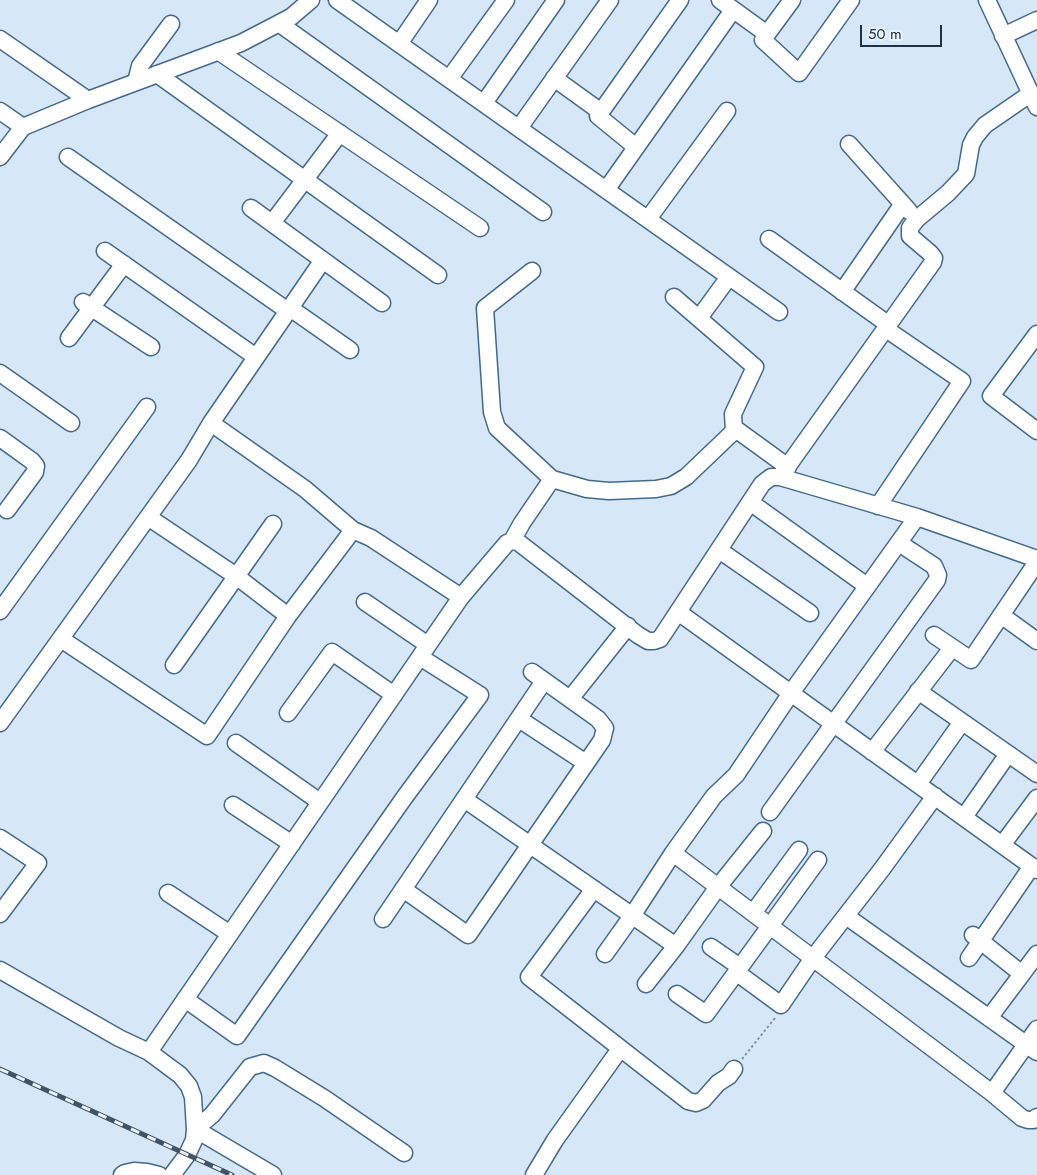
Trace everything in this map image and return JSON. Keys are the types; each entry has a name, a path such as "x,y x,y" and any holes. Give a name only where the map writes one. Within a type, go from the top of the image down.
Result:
{"street":[{"path":"0,157 23,127 88,100 241,43 280,24 305,7 311,0"},
{"path":"337,0 779,312"},
{"path":"399,44 429,0"},
{"path":"449,79 506,0"},
{"path":"484,103 556,0"},
{"path":"519,128 610,0"},
{"path":"636,147 598,116 680,0"},
{"path":"720,0 767,34"},
{"path":"792,0 763,40 799,73 851,0"},
{"path":"512,541 518,542 648,641 660,638 762,484 771,477 784,472 933,262 934,258 930,253 910,236 910,228 917,219 948,193 966,174 975,137 985,125 1033,100 987,0"},
{"path":"606,190 733,10"},
{"path":"1003,36 1037,20"},
{"path":"136,82 140,66 171,24"},
{"path":"280,24 543,212"},
{"path":"0,40 88,100"},
{"path":"218,51 480,228"},
{"path":"157,74 438,275"},
{"path":"554,78 601,112"},
{"path":"0,111 23,127"},
{"path":"648,219 727,111"},
{"path":"272,223 340,133"},
{"path":"849,144 902,205 917,219"},
{"path":"68,158 350,350"},
{"path":"842,292 902,205"},
{"path":"251,208 382,303"},
{"path":"769,239 962,381 878,506"},
{"path":"105,251 256,357"},
{"path":"0,723 189,460 211,423 322,260"},
{"path":"69,338 87,305 124,264"},
{"path":"532,271 485,308 492,412 497,428 552,478 587,489 656,489 671,486 698,466 734,431 740,431 784,472 1037,560 971,660 934,635"},
{"path":"699,318 730,277"},
{"path":"674,297 755,367 733,414 734,431"},
{"path":"87,305 151,347"},
{"path":"1036,429 991,396 1037,334"},
{"path":"0,373 71,423"},
{"path":"0,611 147,407"},
{"path":"211,423 305,489 354,530 371,538 462,597"},
{"path":"0,438 36,466 35,472 8,510"},
{"path":"149,1052 424,651 462,597 500,549 512,541 552,478"},
{"path":"750,502 867,586"},
{"path":"148,517 236,576 288,616"},
{"path":"604,954 714,796 736,775 791,693 917,517"},
{"path":"174,665 273,524"},
{"path":"61,639 207,736 288,616 354,530"},
{"path":"770,812 937,580 938,575 934,566 899,542"},
{"path":"719,550 810,613"},
{"path":"185,999 236,1036 480,695 365,602"},
{"path":"678,612 1034,868 977,938 968,958"},
{"path":"1001,616 1037,641"},
{"path":"570,699 628,626"},
{"path":"872,752 952,648"},
{"path":"288,713 332,652 394,695"},
{"path":"383,919 403,889 519,719 538,676 598,719 605,728 602,740 468,935 403,889"},
{"path":"918,691 1037,774"},
{"path":"519,719 586,763"},
{"path":"918,784 962,722"},
{"path":"236,743 320,802"},
{"path":"964,817 1008,754"},
{"path":"711,947 781,1005 813,958 935,796"},
{"path":"1002,845 1037,798"},
{"path":"464,800 676,946"},
{"path":"233,806 292,844"},
{"path":"646,984 763,831"},
{"path":"0,838 38,863 0,914"},
{"path":"753,913 799,850"},
{"path":"673,853 992,1093 1022,1118 1033,1120 1037,1117"},
{"path":"676,994 706,1014 818,860"},
{"path":"594,889 529,977 688,1101 696,1103 703,1100 734,1069"},
{"path":"168,893 230,934"},
{"path":"846,916 1032,1048"},
{"path":"977,938 1022,974"},
{"path":"989,1018 1037,954"},
{"path":"0,970 119,1038 149,1052 173,1069 189,1086 194,1097 194,1140 187,1155 172,1175"},
{"path":"992,1093 1032,1048 1037,1029"},
{"path":"534,1175 554,1140 620,1049"},
{"path":"195,1129 212,1115 250,1067 264,1063 324,1098 404,1153"},
{"path":"195,1129 274,1175"},
{"path":"122,1175 134,1171 159,1175"}],"path":[{"path":"734,1069 774,1019 781,1005"}],"railway":[{"path":"0,1069 232,1175"}]}
